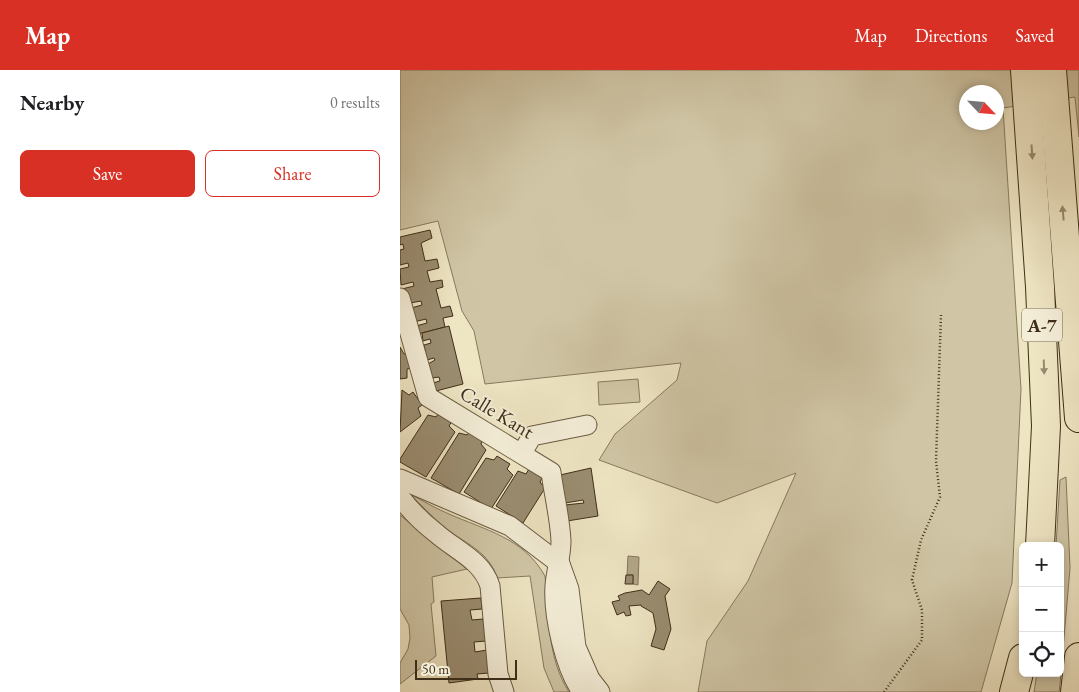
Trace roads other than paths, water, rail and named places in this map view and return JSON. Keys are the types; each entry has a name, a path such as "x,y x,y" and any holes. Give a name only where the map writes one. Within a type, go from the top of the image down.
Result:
{"highway":[{"name":"A-7","path":"1025,70 1041,102 1079,418"},
{"name":"A-7","path":"1041,542 1043,523 1046,426 1040,287 1041,102 1052,70"},
{"path":"1075,692 1079,657"},
{"path":"1014,692 1019,673"}],"street":[{"name":"Calle Kant","path":"400,298 428,397 551,472 561,539 560,564"},
{"path":"522,453 532,436 587,425"},
{"path":"400,479 510,526 560,564 569,589 576,647 590,678 600,692"},
{"path":"400,497 434,532 470,557 486,574 490,586 498,674 504,692"},
{"path":"560,564 555,586 559,625 566,661 582,692"}]}
